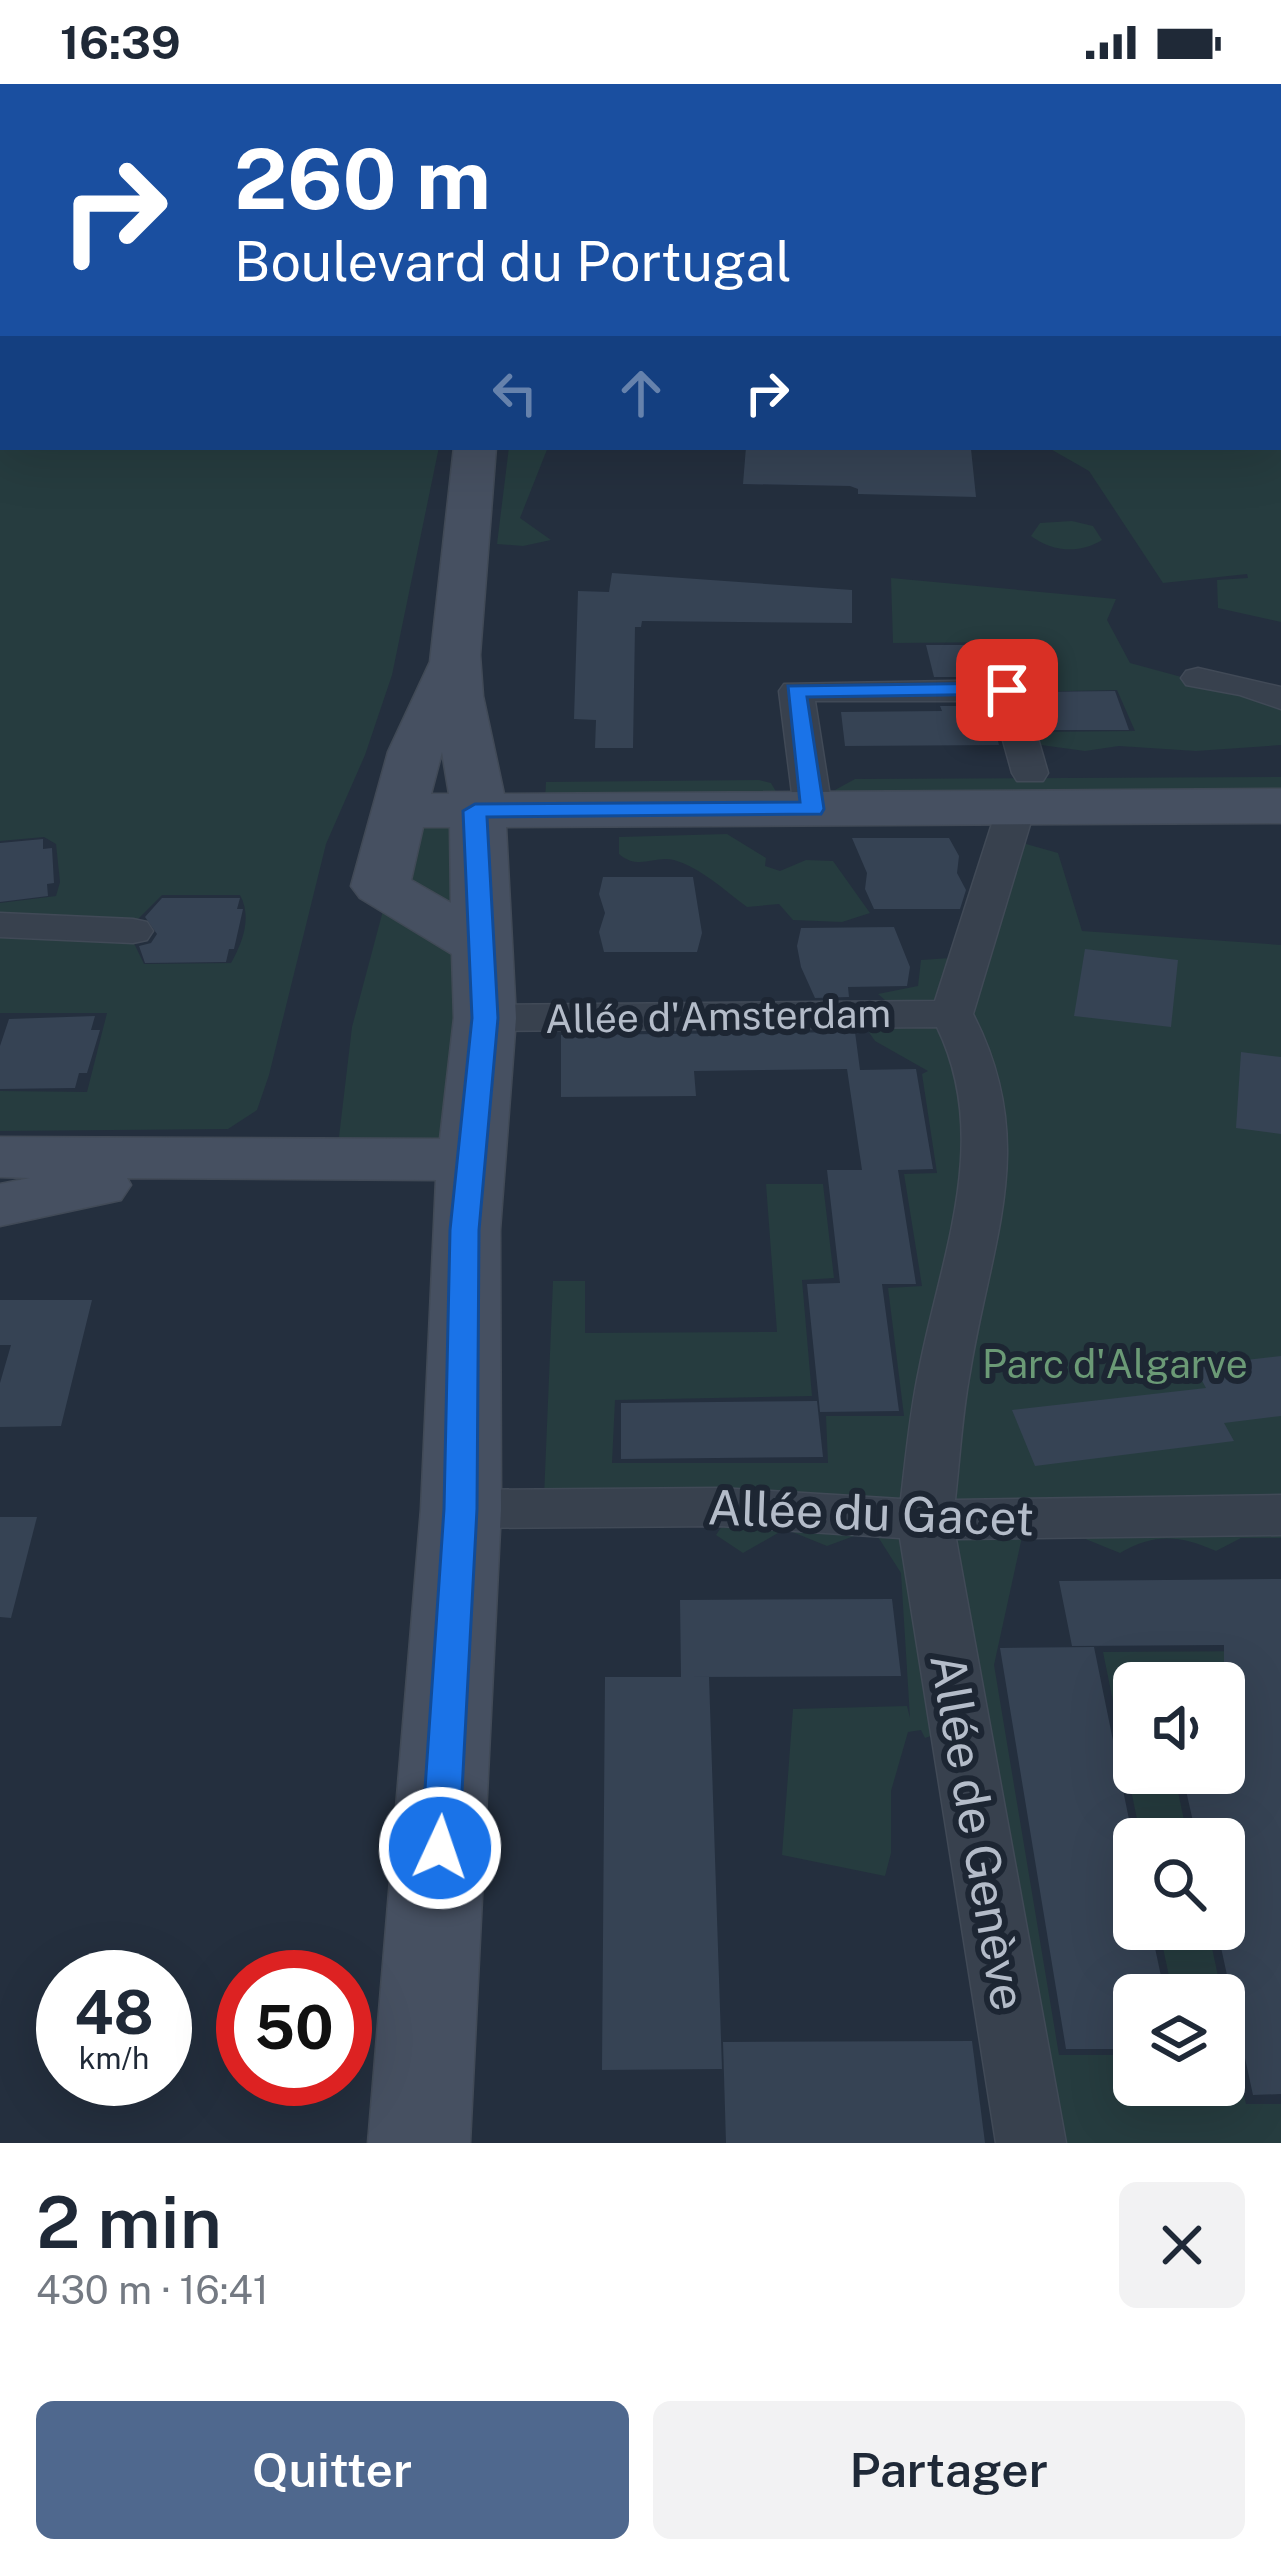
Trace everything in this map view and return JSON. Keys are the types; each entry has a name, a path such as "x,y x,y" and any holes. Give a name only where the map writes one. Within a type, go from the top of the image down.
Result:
{"main road":[{"path":"418,2143 460,1509 463,1272 485,1018 475,793 454,646 475,450"},
{"path":"454,646 419,743 380,886 484,946"},
{"path":"405,794 1023,790 1281,772"},
{"path":"1023,790 1281,806"},
{"path":"0,1157 159,1156 206,1162 470,1160"},
{"path":"0,1205 206,1162"}],"street":[{"path":"1198,679 1248,686 1281,699"},
{"path":"810,792 796,691 1007,690 1023,790 952,1014"},
{"path":"0,925 133,931"},
{"name":"Allée d'Amsterdam","path":"485,1018 952,1014"},
{"name":"Allée de Genève","path":"952,1014 970,1051 984,1103 986,1172 944,1371 925,1520 1031,2143"},
{"name":"Allée du Gacet","path":"460,1509 720,1507 925,1520 1281,1515"}],"green space":[{"path":"0,450 438,450 392,675 365,755 326,844 257,1110 228,1129 0,1131 0,1091 87,1092 107,1013 0,1013 0,928 129,933 144,964 231,963 246,921 240,895 162,895 129,928 0,921 0,903 56,896 60,882 56,844 44,837 0,841"},
{"path":"509,450 547,450 520,518 551,540 523,546 497,544"},
{"path":"1052,450 1281,450 1281,622 1218,608 1217,580 1248,578 1247,574 1163,583 1089,471"},
{"path":"1072,521 1093,526 1102,540 1085,548 1066,549 1031,536 1040,523"},
{"path":"891,578 1116,599 1107,620 1130,663 1281,704 1281,745 1196,751 1119,746 1085,751 1041,745 1038,732 1135,731 1117,690 1025,692 1008,642 893,643"},
{"path":"1281,777 1281,800 837,794 835,790 855,779"},
{"path":"546,782 771,783 778,795 545,801"},
{"path":"452,824 462,887 450,1136 394,1148 368,1147 339,1137 352,1027 405,828"},
{"path":"727,834 766,858 765,866 780,871 806,860 833,861 870,913 842,922 793,920 779,904 747,907 712,880 674,860 640,862 619,854 619,837"},
{"name":"Parc d'Algarve","path":"1019,842 1058,853 1082,931 1281,945 1281,1538 1241,1538 1216,1551 1179,1539 1156,1539 1120,1553 1083,1538 1022,1537 994,1665 1059,2055 1113,2055 1113,2106 1245,2106 1245,2099 1246,2104 1281,2104 1281,2143 1049,2143 974,1721 925,1738 921,1730 908,1732 891,1791 891,1853 885,1876 782,1855 793,1709 907,1706 910,1718 901,1573 873,1529 827,1546 785,1529 743,1553 716,1535 747,1489 735,1497 544,1497 553,1281 585,1281 585,1333 777,1332 766,1184 823,1184 834,1278 802,1280 812,1396 615,1400 612,1463 828,1463 826,1416 904,1416 888,1288 922,1286 904,1174 937,1173 922,1074 928,1071 875,1041 866,1028 894,1008 878,994 918,986 921,960 980,956"},
{"path":"1281,1651 1245,1671 1245,1662 1113,1662 1113,1701 1103,1652"},
{"path":"1132,1794 1178,1794 1184,1818 1137,1818"},
{"path":"1163,1950 1212,1950 1218,1974 1169,1974"}],"building":[{"path":"746,450 971,450 976,497 858,494 850,486 743,484"},
{"path":"612,573 852,590 852,623 642,621 641,627 635,627 633,748 595,748 596,720 574,719 578,591 609,592"},
{"path":"926,645 1006,645 1015,677 934,677"},
{"path":"1115,691 1129,730 1040,730 1029,692"},
{"path":"940,706 989,706 999,745 845,746 841,712 942,711"},
{"path":"852,838 949,838 959,856 957,873 966,890 960,909 874,909 865,889 867,873"},
{"path":"43,839 43,849 52,848 54,883 47,884 48,896 0,902 0,843"},
{"path":"603,877 693,877 702,933 697,952 604,952 599,932 605,913 599,894"},
{"path":"162,898 240,898 237,909 243,909 234,949 229,949 226,962 145,963 139,946 151,943 157,934 145,917"},
{"path":"894,927 910,967 907,986 848,987 849,997 815,998 801,967 797,946 801,928"},
{"path":"1085,949 1178,960 1171,1027 1074,1016"},
{"path":"95,1016 91,1030 100,1030 87,1073 79,1073 75,1088 0,1089 0,1046 9,1019"},
{"path":"855,1032 860,1070 916,1069 933,1169 898,1170 916,1284 882,1284 899,1411 820,1412 807,1284 840,1283 827,1170 862,1170 847,1069 694,1071 696,1096 561,1097 561,1035"},
{"path":"1241,1052 1281,1057 1281,1134 1236,1128"},
{"path":"0,1300 92,1300 61,1426 0,1427 0,1383 11,1345 0,1345"},
{"path":"1281,1356 1281,1416 1224,1423 1234,1441 1035,1466 1012,1410 1206,1388 1194,1366"},
{"path":"817,1401 823,1457 621,1459 621,1403"},
{"path":"0,1517 37,1517 11,1618 0,1617"},
{"path":"1281,1579 1281,2094 1253,2095 1245,2058 1245,1974 1227,1974 1222,1950 1245,1950 1245,1818 1192,1818 1187,1794 1245,1794 1245,1662 1224,1662 1224,1645 1072,1646 1059,1581"},
{"path":"892,1599 901,1676 683,1677 709,1677 722,2069 602,2070 605,1677 681,1677 680,1600"},
{"path":"1094,1647 1113,1741 1113,1794 1124,1794 1129,1818 1113,1818 1113,1950 1155,1950 1161,1974 1113,1974 1113,2049 1066,2049 1000,1648"},
{"path":"972,2041 985,2143 726,2143 723,2042"}],"route":[{"path":"440,1848 460,1509 465,1230 485,1018 475,811 813,809 796,691 1007,690"}]}
